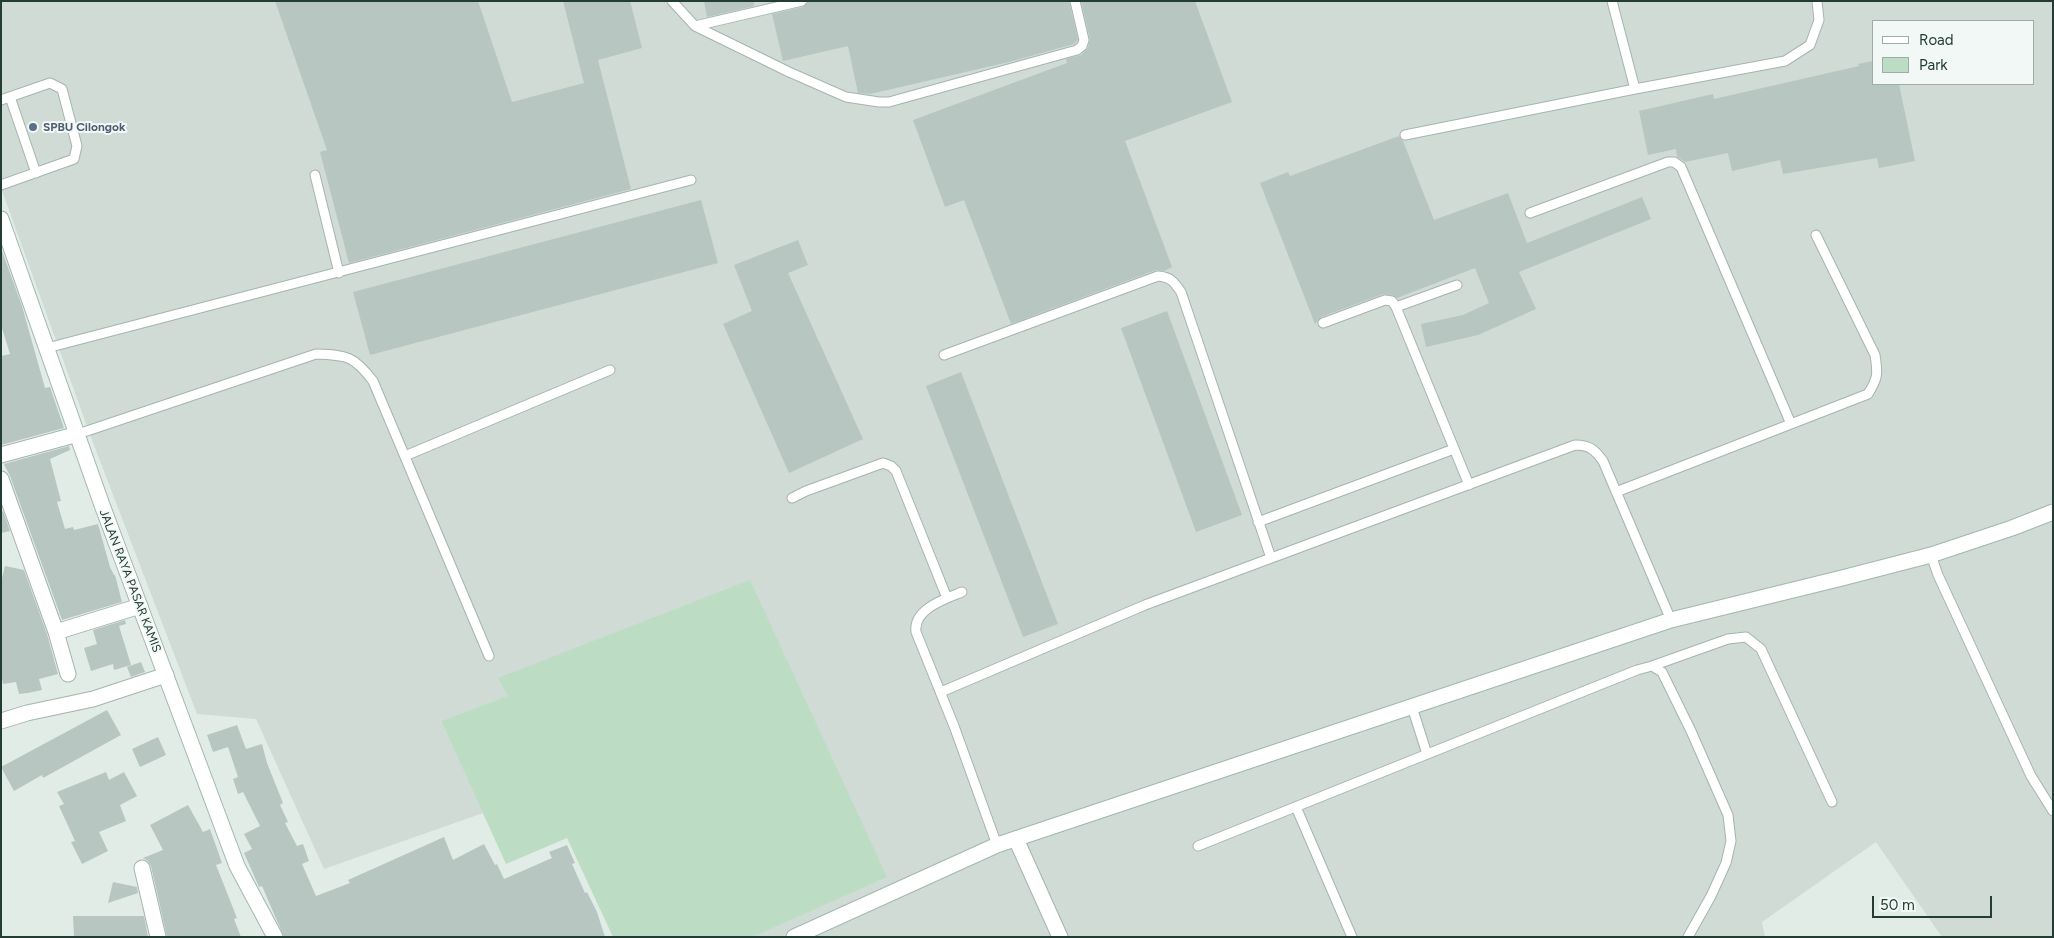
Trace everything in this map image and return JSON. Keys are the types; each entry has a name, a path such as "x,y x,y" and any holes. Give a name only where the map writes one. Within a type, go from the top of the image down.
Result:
{"street":[{"name":"JALAN RAYA PASAR KAMIS","path":"1,219 7,250 47,348 102,505 237,866 275,937"},
{"path":"1,455 78,434"},
{"path":"1,480 56,632 68,674"},
{"path":"794,937 997,845 1671,620 1931,555 2053,512"},
{"path":"56,632 140,606"},
{"path":"1,721 27,713 93,699 166,675"},
{"path":"1016,839 1060,937"},
{"path":"142,868 158,937"}],"lane":[{"path":"672,1 695,26 789,72 846,97 880,102 889,102 1077,50 1082,46 1084,40 1075,1"},
{"path":"695,26 802,1"},
{"path":"1612,1 1635,90"},
{"path":"1405,135 1785,61 1810,46 1819,20 1817,1"},
{"path":"1,185 36,173 74,159 78,146 62,89 50,84 6,99 36,173"},
{"path":"1530,213 1668,162 1674,162 1681,167 1791,424"},
{"path":"315,175 339,273"},
{"path":"47,348 691,180"},
{"path":"1616,492 1868,394 1876,381 1878,371 1875,355 1816,235"},
{"path":"944,355 1158,276 1167,277 1174,281 1181,292 1271,558"},
{"path":"1396,307 1457,284"},
{"path":"1323,323 1384,300 1392,301 1469,485"},
{"path":"78,434 316,354 343,355 361,365 373,381 490,656"},
{"path":"405,456 610,370"},
{"path":"941,692 1144,605 1575,445 1587,445 1596,451 1603,461 1671,620"},
{"path":"1258,522 1454,449"},
{"path":"792,498 870,467 883,463 891,466 896,471 947,598"},
{"path":"1931,555 2031,776 2053,811"},
{"path":"962,592 936,603 918,619 915,625 916,632 941,692 997,845"},
{"path":"1198,846 1637,670 1728,639 1746,637 1761,649 1832,802"},
{"path":"1652,666 1662,672 1691,731 1728,815 1732,841 1726,863 1707,904 1688,937"},
{"path":"1412,707 1427,754"},
{"path":"1296,807 1352,937"}],"shaded area":[{"path":"1,1 2053,1 2053,937 1942,937 1876,842 1762,922 1765,937 753,937 886,877 498,678 509,696 441,721 483,813 324,869 256,719 197,714 92,440 1,188"}],"green space":[{"path":"750,580 887,877 753,937 613,937 567,838 506,864 441,721 508,696 498,678"}],"building":[{"path":"275,1 478,1 512,102 584,83 563,1 630,1 642,48 598,60 631,189 349,263 320,152 327,150"},
{"path":"704,1 754,1 754,6 707,17"},
{"path":"808,1 1069,1 1078,40 1074,44 1009,62 870,94 858,93 848,46 783,61 772,14 803,7"},
{"path":"1081,1 1195,1 1232,102 1125,141 1172,267 1164,271 1156,270 1011,324 964,200 945,207 913,120 1067,63 1066,59 1081,55 1088,48 1090,39"},
{"path":"1872,61 1872,85 1899,85 1915,161 1879,168 1877,158 1783,174 1780,160 1732,171 1728,153 1685,162 1677,157 1676,149 1648,155 1639,111 1713,94 1714,99 1859,66 1858,64"},
{"path":"1399,136 1403,141 1434,220 1508,193 1527,243 1642,197 1651,219 1519,272 1536,309 1478,335 1426,347 1421,324 1463,315 1489,303 1475,268 1397,298 1393,295 1383,294 1321,317 1315,324 1260,183 1288,172 1290,176"},
{"path":"701,200 718,263 370,355 353,292"},
{"path":"798,240 808,265 788,273 863,439 789,473 723,324 752,311 734,265"},
{"path":"1,248 22,306 45,388 50,387 64,428 1,445 1,356 10,354 1,325"},
{"path":"1167,311 1242,515 1196,532 1121,328"},
{"path":"961,372 1058,624 1023,637 926,386"},
{"path":"69,446 70,450 50,459 61,501 57,502 65,529 73,527 74,530 98,524 122,602 62,620 4,464"},
{"path":"3,511 10,531 1,533 1,512"},
{"path":"5,566 24,570 47,634 58,674 39,679 42,690 19,694 16,682 3,684 1,673 1,582"},
{"path":"125,620 126,624 119,626 131,665 114,670 113,664 91,671 84,648 97,644 93,630"},
{"path":"141,662 145,672 131,677 127,667"},
{"path":"107,710 121,735 43,778 42,775 14,791 1,767"},
{"path":"237,725 246,749 262,744 267,763 283,803 280,805 288,822 285,823 297,846 303,844 309,861 302,864 316,896 350,883 348,880 444,837 453,860 484,844 504,879 552,858 549,852 567,845 575,863 572,864 585,893 587,892 597,912 605,937 284,937 262,886 259,887 244,853 252,849 244,834 260,826 243,792 238,794 233,779 238,777 228,747 213,752 207,735"},
{"path":"158,737 166,755 140,767 132,749"},
{"path":"106,772 109,780 124,772 137,796 120,805 126,821 99,832 108,851 82,864 71,842 75,841 59,806 64,804 57,792"},
{"path":"188,805 203,832 210,829 222,863 216,865 237,918 234,919 241,937 167,937 151,866 143,858 163,850 150,825"},
{"path":"113,882 137,887 138,893 108,903"},
{"path":"73,916 144,916 148,937 74,937"}],"place":[{"name":"SPBU Cilongok","path":"33,127"}]}
